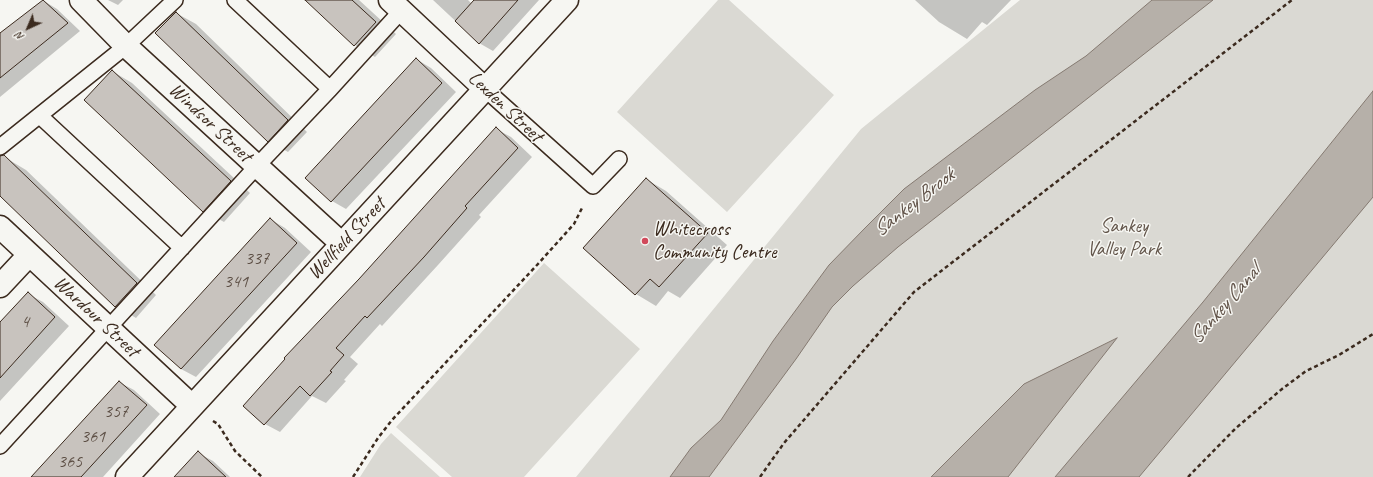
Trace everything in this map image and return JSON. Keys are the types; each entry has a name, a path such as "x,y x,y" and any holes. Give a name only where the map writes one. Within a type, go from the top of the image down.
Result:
{"street":[{"name":"Windsor Street","path":"81,0 126,46 342,244"},
{"name":"Wellfield Street","path":"127,477 567,0"},
{"name":"Lexden Street","path":"396,5 485,89"},
{"name":"Wardour Street","path":"0,227 192,406"},
{"path":"0,286 29,255"}],"lane":[{"path":"0,147 126,46 175,0"},
{"path":"235,0 330,88"},
{"path":"0,446 256,166 330,88 396,5"},
{"name":"Lexden Street","path":"485,89 593,186"},
{"path":"40,116 182,248"},
{"path":"593,186 619,159"}],"path":[{"path":"760,477 784,443 914,292 1292,0"},
{"path":"353,477 378,438 392,420 538,265 574,224 593,186"},
{"path":"1188,477 1236,428 1300,375 1340,354 1373,334"},
{"path":"192,406 206,418 218,424 235,451 262,477"}],"green space":[{"path":"718,0 729,0 834,95 727,212 617,112"},
{"name":"Sankey Valley Park","path":"1020,0 1373,0 1373,477 576,477 861,129"},
{"path":"544,263 640,349 524,477 452,477 396,427"},
{"path":"391,433 440,477 360,477 381,444"}],"water":[{"name":"Sankey Brook","path":"1152,0 1213,0 898,247 853,286 832,307 796,359 709,477 670,477 691,448 721,420 773,341 829,265 904,189 1035,90 1086,56"},
{"name":"Sankey Canal","path":"1373,91 1373,197 1139,477 1055,477 1203,302"},
{"path":"1117,338 1008,477 931,477 1024,384"}],"building":[{"path":"43,0 68,23 0,78 0,33"},
{"path":"305,0 352,0 376,22 354,46"},
{"path":"474,0 518,0 479,44 455,21"},
{"path":"176,12 288,120 268,142 155,33"},
{"path":"416,58 442,83 331,202 305,178"},
{"path":"112,70 231,181 203,212 84,100"},
{"path":"496,127 518,148 465,206 467,208 424,257 367,318 365,316 336,348 344,355 330,371 332,372 310,396 300,386 264,425 243,406 285,359 284,358 359,279"},
{"path":"4,155 137,283 115,307 0,196 0,156"},
{"name":"Whitecross Community Centre","path":"646,178 708,233 659,287 650,279 635,295 583,248"},
{"path":"270,218 297,243 181,369 154,345"},
{"path":"28,292 55,317 0,378 0,322"},
{"path":"119,381 147,405 81,477 31,477"},
{"path":"198,451 226,477 174,477"}],"place":[{"name":"Whitecross Community Centre","path":"645,241"}]}
